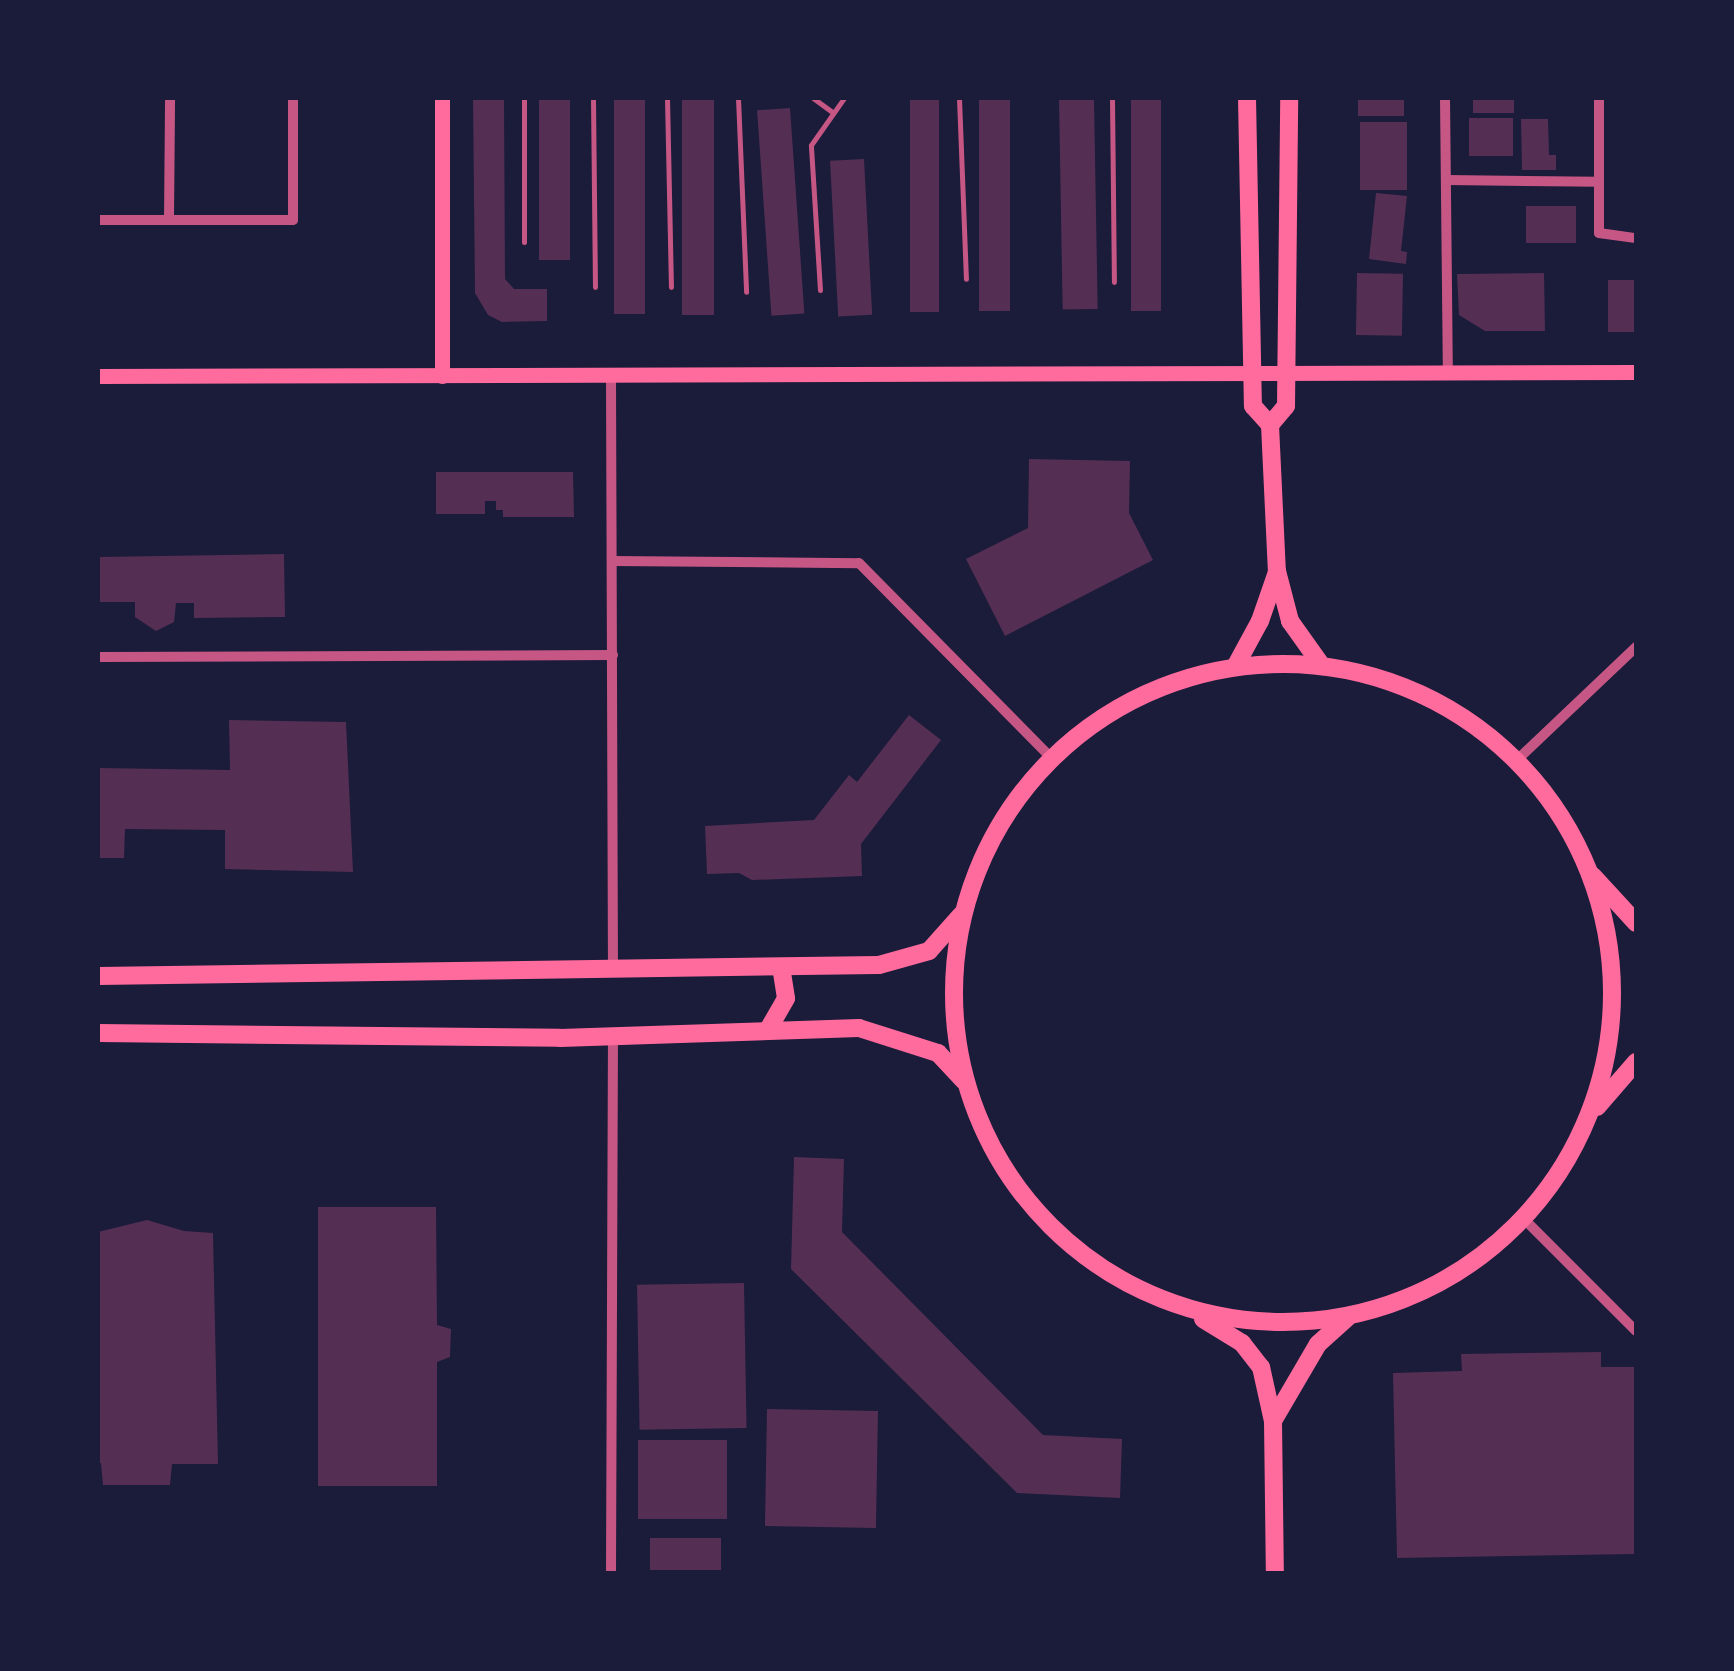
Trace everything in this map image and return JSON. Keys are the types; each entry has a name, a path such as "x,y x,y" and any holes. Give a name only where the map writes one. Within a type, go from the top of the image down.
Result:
{"main road":[{"path":"442,98 442,376"},
{"path":"1247,98 1249,373 1253,406 1270,424 1277,571 1290,621 1322,666"},
{"path":"1270,424 1286,406 1289,98"},
{"path":"98,376 1636,372"},
{"path":"1235,667 1260,622 1277,571"},
{"path":"1158,1297 1252,1321 1348,1316 1398,1302 1444,1281 1486,1253 1524,1218 1562,1170 1590,1114 1604,1067 1612,992 1608,942 1588,870 1558,812 1516,761 1474,726 1427,698 1376,678 1322,666 1235,667 1184,679 1136,698 1091,725 1052,759 998,829 965,910 955,998 968,1084 996,1152 1039,1212 1094,1262 1242,1343 1261,1367 1274,1421 1275,1574"},
{"path":"1588,870 1636,923"},
{"path":"98,976 879,964 929,952 965,910"},
{"path":"768,1028 786,998 780,968"},
{"path":"98,1034 613,1037 768,1028 860,1028 938,1052 968,1084"},
{"path":"1590,1114 1636,1062"},
{"path":"1274,1421 1318,1344 1348,1316"}],"street":[{"path":"170,98 170,220"},
{"path":"98,220 293,220 293,98"},
{"path":"1445,98 1448,373"},
{"path":"1600,98 1598,233 1636,238"},
{"path":"1446,180 1599,182"},
{"path":"611,375 613,966"},
{"path":"612,561 859,562 1052,759"},
{"path":"1516,761 1636,647"},
{"path":"98,657 612,655"},
{"path":"611,1574 613,1037"},
{"path":"1524,1218 1636,1331"}],"lane":[{"path":"524,98 524,242"},
{"path":"594,98 594,287"},
{"path":"667,98 671,288"},
{"path":"738,98 746,292"},
{"path":"813,98 832,112"},
{"path":"820,290 812,146 844,98"},
{"path":"959,98 966,280"},
{"path":"1112,98 1114,282"}],"building":[{"path":"473,98 504,98 505,279 514,289 547,289 547,321 502,322 488,315 475,293"},
{"path":"539,98 570,98 570,260 539,260"},
{"path":"614,98 645,98 645,314 614,314"},
{"path":"682,98 714,98 714,315 682,315"},
{"path":"910,98 939,98 939,312 910,312"},
{"path":"979,98 1010,98 1010,311 979,311"},
{"path":"1131,98 1161,98 1161,311 1131,311"},
{"path":"1358,98 1404,98 1404,116 1358,116"},
{"path":"1473,98 1514,98 1514,113 1473,113"},
{"path":"1094,99 1098,309 1063,310 1059,100"},
{"path":"790,108 804,313 771,316 757,110"},
{"path":"1469,118 1513,118 1513,156 1469,156"},
{"path":"1521,119 1548,119 1549,155 1556,155 1556,170 1522,170"},
{"path":"1360,122 1407,122 1407,190 1360,190"},
{"path":"864,159 872,315 838,317 830,161"},
{"path":"1376,193 1407,196 1401,251 1407,252 1406,264 1369,259"},
{"path":"1526,206 1576,206 1576,243 1526,243"},
{"path":"1357,273 1403,274 1402,336 1356,335"},
{"path":"1544,273 1545,331 1485,331 1459,315 1457,274"},
{"path":"1608,280 1636,280 1636,332 1608,332"},
{"path":"1029,459 1130,461 1129,513 1153,560 1005,636 966,559 1028,528"},
{"path":"436,472 573,472 574,517 503,517 503,510 496,510 496,501 485,501 485,514 436,514"},
{"path":"284,554 285,617 194,618 194,603 176,603 174,622 156,631 135,617 135,602 98,602 98,557"},
{"path":"909,715 941,740 861,844 862,876 752,880 739,873 707,874 705,826 814,820 849,775 857,782"},
{"path":"229,720 346,722 353,872 225,869 225,830 125,829 124,858 98,858 98,768 230,770"},
{"path":"794,1157 844,1159 842,1232 1043,1435 1122,1439 1120,1498 1017,1493 791,1269"},
{"path":"318,1207 436,1207 437,1325 451,1329 450,1357 437,1362 437,1486 318,1486"},
{"path":"147,1220 184,1231 213,1233 218,1464 172,1464 170,1485 103,1485 98,1463 98,1232"},
{"path":"744,1283 747,1428 640,1430 637,1285"},
{"path":"1601,1352 1601,1367 1636,1367 1636,1554 1397,1558 1393,1373 1462,1371 1461,1354"},
{"path":"767,1409 878,1411 876,1528 765,1526"},
{"path":"638,1440 727,1440 727,1519 638,1519"},
{"path":"650,1538 721,1538 721,1570 650,1570"}]}
